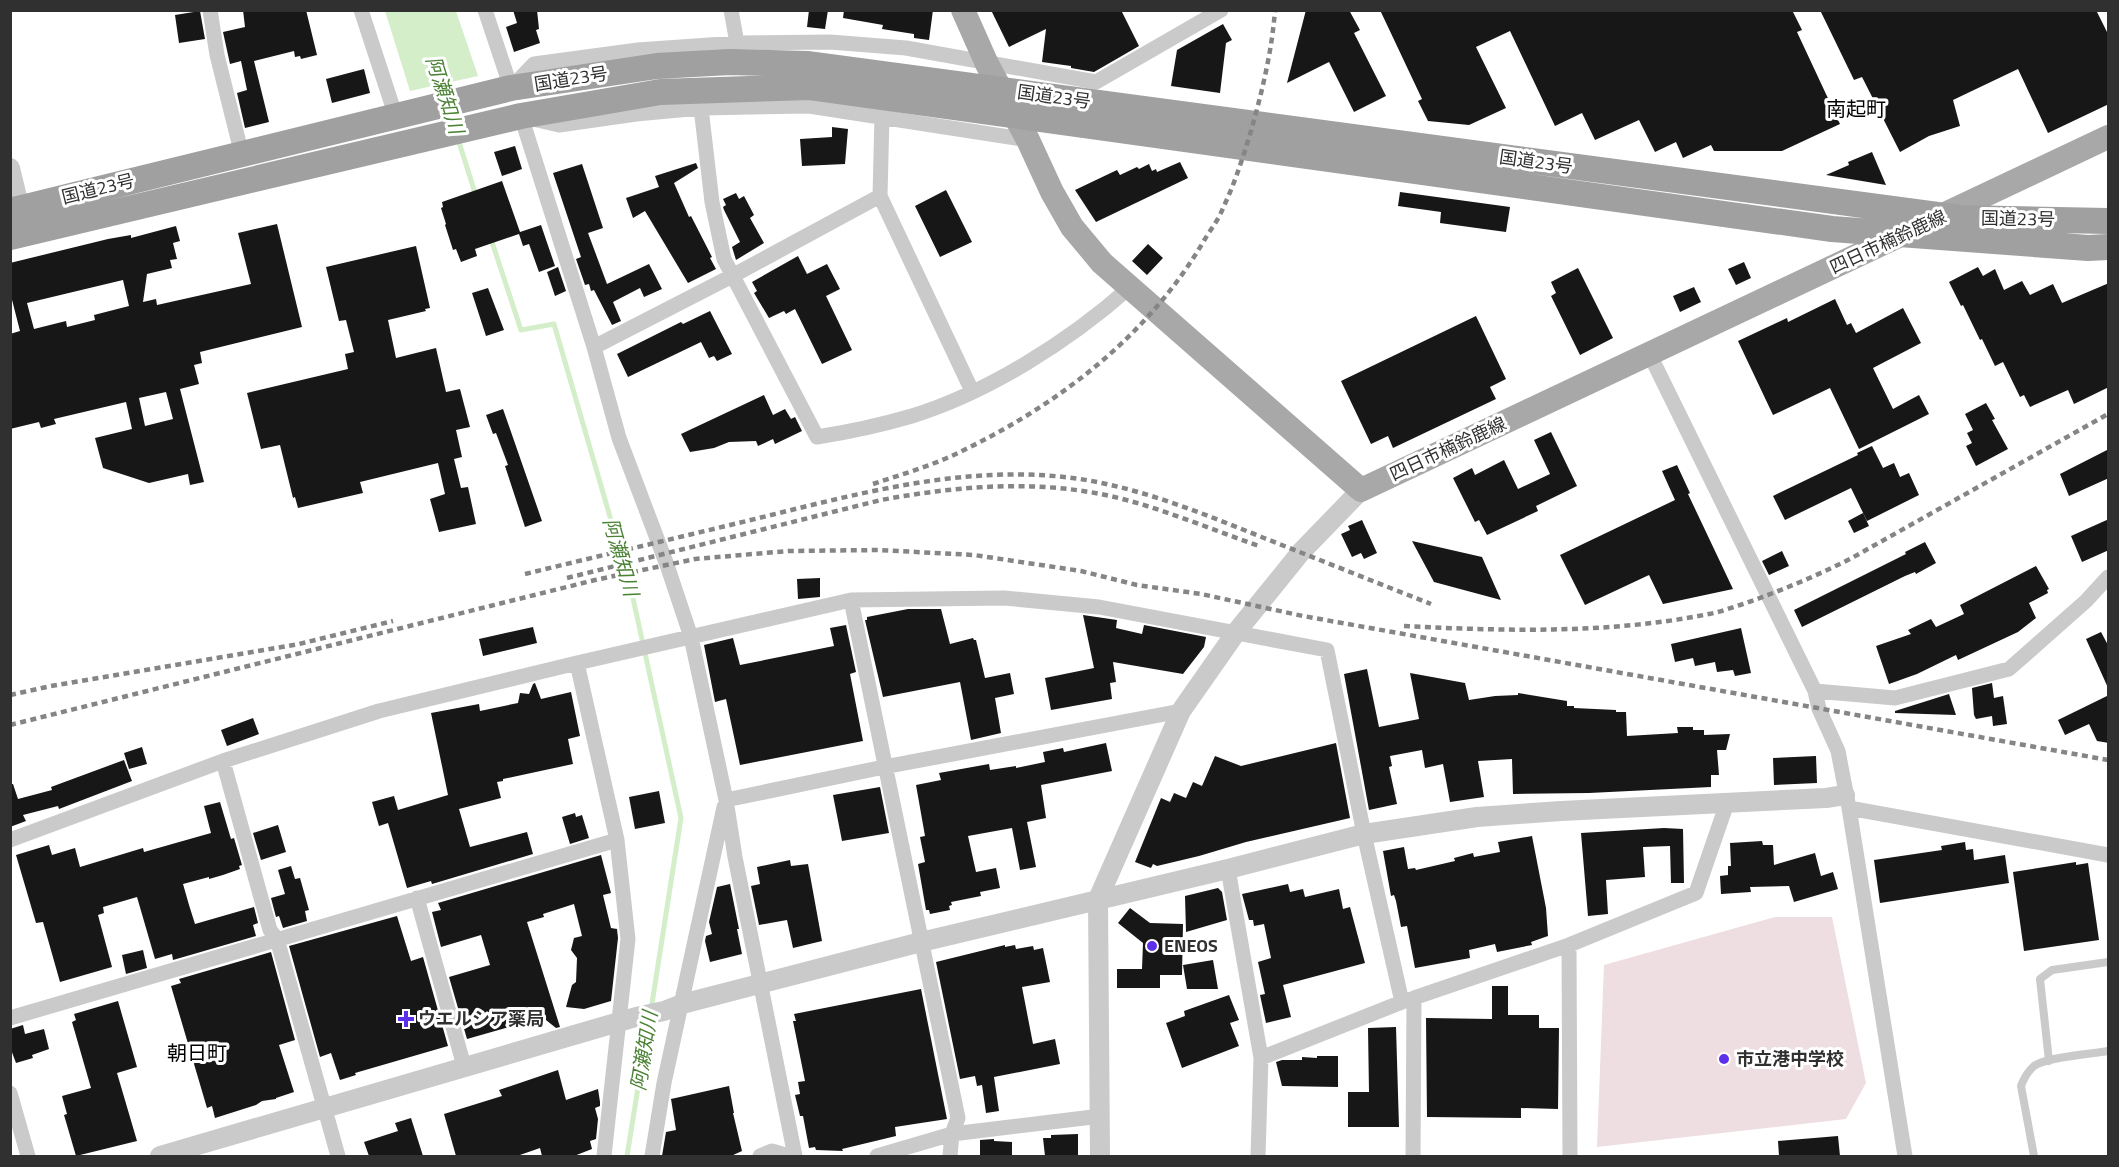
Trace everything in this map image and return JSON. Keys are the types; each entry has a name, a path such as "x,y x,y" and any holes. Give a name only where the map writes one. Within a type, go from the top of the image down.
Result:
{"highway":[{"name":"国道23号","path":"15,210 507,89 657,66 730,62 1832,229 2088,248 2109,247"},
{"name":"国道23号","path":"18,235 521,116 660,92 808,75 1960,218 2109,221"}],"main road":[{"path":"963,10 987,64 1029,140 1052,192 1072,227 1102,263 1129,288 1360,490"},
{"name":"四日市楠鈴鹿線","path":"1360,490 2109,137"}],"street":[{"path":"210,10 217,56 242,155"},
{"path":"361,10 396,117"},
{"path":"485,10 507,89 534,64 638,50 737,43 830,42 906,48 1096,82 1221,10"},
{"path":"731,10 737,43"},
{"path":"521,116 559,125 700,108 809,106 1029,140"},
{"path":"700,108 712,202 724,259 817,437 869,428 914,415 972,391 1027,363 1111,305 1129,288"},
{"path":"521,116 594,347 619,438 667,565 691,637 726,800 795,1156"},
{"path":"882,116 880,196 972,391"},
{"path":"10,168 18,235"},
{"path":"594,347 880,196"},
{"path":"1650,355 1815,691 1819,708 1838,751 1905,1156"},
{"path":"1100,1156 1098,899 1181,711 1237,632 1301,552 1360,490"},
{"path":"1815,691 1895,698 2009,669 2086,601 2109,577"},
{"path":"10,840 223,761 379,711 583,661 851,600 1004,598 1099,607 1327,650 1364,834 1408,1000 1413,1156"},
{"path":"851,600 957,1118 952,1134 950,1156"},
{"path":"583,661 617,840 628,939 628,1019 601,1155"},
{"path":"726,800 884,767 1181,711"},
{"path":"223,761 270,930 277,939 338,1156"},
{"path":"652,1156 673,1007 726,800"},
{"path":"160,1156 187,1153 324,1108 628,1019 921,942 1364,834 1477,817 1561,811 1727,803 1847,801 2109,855"},
{"path":"1262,1058 1408,1000 1569,945 1696,893 1727,803"},
{"path":"10,1018 617,840"},
{"path":"1228,869 1262,1058 1258,1156"},
{"path":"417,898 464,1066"},
{"path":"1569,945 1570,1156"},
{"path":"10,1093 28,1156"},
{"path":"877,1156 952,1134 1101,1116"},
{"path":"760,1156 772,1151 788,1156"}],"lane":[{"path":"2049,1061 2040,979 2052,970 2109,962"},
{"path":"2034,1156 2021,1086 2025,1075 2036,1065 2049,1061 2109,1051"}],"shaded area":[{"path":"385,11 456,11 478,76 410,91"},
{"name":"市立港中学校","path":"1775,917 1832,917 1866,1083 1846,1119 1597,1147 1604,965"}],"building":[{"path":"243,10 306,10 317,55 301,59 300,56 295,57 294,51 254,61 269,122 245,128 237,93 247,90 241,61 230,64 223,32 245,27"},
{"path":"513,10 537,10 539,29 536,30 540,43 514,52 506,27 517,23"},
{"path":"809,10 828,10 825,29 807,27"},
{"path":"844,10 933,10 929,40 914,38 914,34 882,29 883,25 843,18"},
{"path":"991,10 1121,10 1139,46 1094,72 1042,62 1046,29 1009,47"},
{"path":"1306,10 1349,10 1360,30 1354,33 1386,96 1354,112 1329,62 1287,83"},
{"path":"1380,10 1792,10 1802,30 1797,32 1840,124 1782,151 1714,151 1711,145 1683,158 1676,142 1655,152 1639,120 1595,140 1582,113 1555,126 1510,31 1476,47 1506,108 1469,125 1428,121 1418,101 1422,99"},
{"path":"1820,10 2096,10 2109,36 2109,104 2048,133 2018,69 1953,100 1960,126 1929,136 1900,152 1862,77 1854,80"},
{"path":"200,11 205,39 179,43 175,15"},
{"path":"1223,24 1232,40 1226,43 1220,93 1171,86 1177,50"},
{"path":"364,69 370,93 332,103 326,79"},
{"path":"832,127 848,129 845,164 802,166 800,139 832,137"},
{"path":"515,146 522,169 502,176 494,152"},
{"path":"1872,152 1886,185 1826,175 1849,165 1848,162"},
{"path":"1180,162 1188,178 1096,222 1075,190 1117,170 1120,175 1149,164 1152,171 1156,169 1157,172"},
{"path":"696,163 698,168 674,183 716,269 688,283 645,211 633,218 626,198 659,187 655,176"},
{"path":"582,164 603,228 588,233 607,284 649,264 662,289 644,297 640,288 613,302 621,321 612,325 594,290 591,291 589,284 585,285 576,259 581,257 553,173"},
{"path":"502,181 520,232 541,225 555,266 539,272 529,244 523,246 519,234 475,249 477,256 461,262 456,249 453,250 441,208 443,207 442,202"},
{"path":"946,190 972,242 940,257 915,206"},
{"path":"1400,192 1510,207 1506,232 1440,223 1441,212 1398,206"},
{"path":"736,193 739,199 744,196 754,215 750,218 764,243 736,260 732,247 740,242 724,210 723,207 726,205 723,199"},
{"path":"277,224 302,327 200,352 202,363 194,365 199,384 180,389 204,482 190,485 188,474 149,483 103,468 95,438 132,429 126,402 54,419 56,424 41,428 39,422 10,429 10,334 20,331 10,292 10,263 108,239 131,235 131,238 176,226 180,241 173,243 177,259 170,260 172,268 147,274 143,302 156,299 157,305 251,284 238,233","holes":["123,280 129,306 94,315 95,320 67,327 66,321 34,329 27,303","166,392 173,419 145,426 139,398"]},
{"path":"1148,244 1163,258 1147,275 1132,261"},
{"path":"416,246 430,308 388,320 396,358 436,348 446,392 460,389 470,427 456,430 462,457 454,459 461,488 468,487 476,524 439,532 430,499 445,494 438,463 360,482 363,493 298,508 295,497 293,498 280,445 261,449 247,393 348,369 345,354 354,352 346,320 339,321 326,267"},
{"path":"798,256 807,274 827,264 840,289 826,296 852,350 822,364 795,309 769,318 754,293 757,291 752,282"},
{"path":"1744,262 1751,278 1736,285 1728,269"},
{"path":"558,267 566,291 555,296 547,272"},
{"path":"1978,267 1983,276 1995,269 2004,290 2022,281 2030,295 2053,284 2062,303 2109,283 2109,387 2074,404 2068,390 2030,407 2024,395 2020,397 2003,362 1995,366 1949,282"},
{"path":"1578,268 1613,338 1580,355 1551,296 1556,293 1551,282"},
{"path":"1694,287 1701,302 1680,312 1673,296"},
{"path":"488,288 504,330 486,336 472,293"},
{"path":"1835,299 1847,325 1851,323 1856,333 1903,308 1921,343 1873,368 1893,409 1919,395 1929,414 1859,449 1830,388 1773,415 1738,341 1787,318 1788,322"},
{"path":"710,311 732,354 717,361 714,356 709,358 701,342 628,377 617,354 681,322 683,324"},
{"path":"1476,316 1506,379 1490,387 1496,399 1393,448 1388,436 1371,444 1341,381"},
{"path":"764,395 773,415 785,409 791,419 795,417 802,431 775,444 773,439 758,446 756,441 729,442 714,448 690,452 681,434"},
{"path":"1986,403 1995,419 1992,420 2008,449 1976,466 1966,446 1972,443 1967,433 1973,430 1965,414"},
{"path":"503,409 542,521 525,527 505,466 508,465 496,433 493,434 486,415"},
{"path":"1551,432 1577,486 1536,506 1538,511 1487,535 1479,520 1475,522 1453,478 1472,468 1475,475 1504,460 1518,489 1550,474 1534,440"},
{"path":"1872,446 1883,468 1894,463 1900,477 1909,473 1919,495 1867,521 1851,488 1785,520 1773,496"},
{"path":"2109,449 2109,478 2069,496 2060,474"},
{"path":"1677,465 1690,493 1688,494 1733,589 1663,604 1649,575 1585,605 1560,555 1675,500 1662,471"},
{"path":"1863,513 1869,526 1854,533 1848,521"},
{"path":"2109,519 2109,550 2082,562 2071,536"},
{"path":"1362,520 1377,553 1364,559 1361,553 1352,557 1341,534 1350,530 1348,526"},
{"path":"1412,541 1482,557 1501,600 1434,582"},
{"path":"1925,542 1936,563 1802,627 1794,610 1906,554 1905,552"},
{"path":"1782,551 1789,566 1769,575 1762,561"},
{"path":"2036,566 2049,589 2048,593 2029,603 2036,618 2018,632 1958,660 1956,655 1917,674 1889,684 1876,646 1911,634 1908,630 1931,619 1936,627 1964,614 1960,605"},
{"path":"820,578 820,597 798,599 797,579"},
{"path":"908,609 941,609 950,644 973,638 976,640 985,678 1010,673 1014,694 995,698 1001,733 971,740 960,682 883,697 865,620 867,617"},
{"path":"1083,615 1117,620 1116,628 1142,634 1144,625 1206,637 1204,647 1183,674 1113,662 1116,682 1110,683 1112,699 1051,710 1045,678 1094,668"},
{"path":"846,625 856,672 850,674 863,741 740,765 726,699 715,702 704,645 733,638 740,665 834,646 830,628"},
{"path":"533,627 537,643 483,656 479,639"},
{"path":"1741,628 1751,673 1735,676 1733,670 1717,672 1715,662 1695,666 1693,658 1675,662 1671,644"},
{"path":"2101,632 2109,647 2109,690 2086,639"},
{"path":"1367,669 1379,727 1419,719 1410,673 1465,683 1469,700 1518,695 1518,693 1567,701 1567,706 1574,706 1574,708 1626,712 1627,736 1678,733 1677,727 1704,730 1704,735 1730,734 1726,750 1717,750 1719,775 1711,775 1711,787 1513,794 1512,759 1478,761 1484,797 1450,802 1443,764 1425,768 1422,750 1390,756 1392,766 1389,767 1397,804 1369,810 1344,674"},
{"path":"535,683 541,699 571,692 580,736 568,739 573,764 503,779 497,782 501,798 459,809 470,847 527,832 533,854 432,884 431,881 407,888 388,823 379,826 372,802 394,796 398,810 448,795 431,713 479,704 480,711 518,703 520,693 529,694"},
{"path":"1992,683 1994,698 2003,696 2007,724 1993,726 1992,716 1976,719 1974,715 1972,688"},
{"path":"1949,694 1956,715 1895,713 1895,711"},
{"path":"2109,695 2109,743 2097,741 2089,724 2065,735 2058,720"},
{"path":"253,718 259,734 227,746 221,730"},
{"path":"1106,743 1112,771 1041,785 1046,818 1027,822 1036,867 1020,870 1012,828 968,836 976,872 996,868 1000,888 980,892 981,896 951,902 950,910 930,914 929,910 926,910 918,864 925,862 920,837 925,836 916,785 941,780 939,773 989,764 990,770 1016,766 1016,768 1045,762 1043,752 1063,748 1064,752"},
{"path":"1336,743 1350,818 1246,842 1157,866 1153,864 1151,868 1135,862 1161,798 1170,802 1174,793 1186,798 1193,782 1202,786 1215,756 1241,766"},
{"path":"142,747 147,764 129,769 124,753"},
{"path":"1816,756 1817,783 1774,785 1773,758"},
{"path":"124,760 132,781 59,809 58,806 23,815 26,821 10,827 10,784 13,784 18,799 52,790 51,787"},
{"path":"880,787 889,833 842,841 833,795"},
{"path":"659,791 665,823 635,829 629,797"},
{"path":"220,802 231,839 234,838 242,865 239,866 240,869 223,875 183,884 195,924 254,907 258,923 253,925 256,936 173,960 172,954 155,959 137,897 103,907 104,913 98,915 112,967 60,982 43,922 36,923 16,855 49,845 52,855 75,848 80,867 143,848 144,852 211,833 204,806"},
{"path":"575,813 576,817 582,815 589,838 570,844 562,817"},
{"path":"278,825 286,852 261,860 253,833"},
{"path":"1683,829 1684,883 1671,883 1670,846 1643,847 1645,877 1606,880 1608,914 1588,916 1581,833"},
{"path":"1532,836 1546,908 1548,936 1531,942 1532,945 1497,952 1495,944 1469,950 1470,958 1415,968 1407,926 1401,927 1396,901 1394,895 1391,896 1383,851 1404,847 1408,869 1415,868 1416,870 1455,861 1454,858 1473,853 1474,857 1500,852 1498,842"},
{"path":"1762,841 1763,845 1773,845 1774,865 1815,853 1821,876 1833,872 1838,889 1794,902 1789,886 1750,887 1751,892 1721,894 1720,876 1728,875 1728,866 1731,866 1730,843"},
{"path":"1965,842 1966,850 1973,849 1974,860 2005,855 2009,883 1880,903 1874,860 1942,850 1941,846"},
{"path":"601,855 611,893 603,895 611,928 617,929 618,938 611,1001 584,1009 566,1007 572,985 576,982 577,958 571,950 574,938 582,936 574,904 527,922 560,1027 556,1028 532,1009 510,1016 513,1026 467,1039 449,977 490,965 481,935 441,947 432,912 441,910 438,903"},
{"path":"790,860 791,866 808,864 822,941 793,948 787,920 759,925 751,886 760,884 757,867"},
{"path":"2076,862 2076,865 2088,863 2099,940 2024,951 2013,872"},
{"path":"291,866 295,879 300,878 309,910 305,911 307,921 283,928 279,916 276,917 271,898 285,894 278,870"},
{"path":"730,884 742,954 710,962 705,941 706,936 712,934 709,922 717,887"},
{"path":"1288,884 1290,892 1303,889 1305,897 1339,889 1343,909 1350,907 1365,963 1283,985 1291,1017 1266,1023 1260,995 1265,994 1258,962 1271,958 1264,924 1254,926 1253,920 1249,920 1242,894"},
{"path":"1218,888 1222,892 1227,920 1186,932 1185,896"},
{"path":"1130,908 1150,923 1183,924 1182,975 1160,975 1160,988 1117,988 1117,969 1142,969 1143,943 1118,923"},
{"path":"397,916 411,961 423,957 448,1046 355,1073 356,1075 340,1080 331,1053 320,1057 289,946"},
{"path":"1005,945 1005,947 1015,945 1016,949 1033,946 1034,950 1043,948 1050,982 1022,987 1033,1044 1055,1039 1060,1064 994,1077 999,1111 986,1113 982,1085 977,1086 975,1076 960,1079 936,962"},
{"path":"143,950 147,968 126,974 122,955"},
{"path":"271,952 295,1040 279,1045 294,1092 215,1118 212,1106 207,1108 171,986 181,983 179,979"},
{"path":"1213,960 1218,989 1187,989 1183,965"},
{"path":"1492,986 1508,986 1508,1015 1539,1015 1539,1028 1559,1028 1558,1109 1521,1108 1521,1118 1427,1117 1426,1018 1492,1019"},
{"path":"921,989 947,1119 895,1127 896,1136 842,1149 843,1151 809,1148 803,1116 800,1116 795,1095 800,1094 798,1082 805,1081 793,1021 796,1021 794,1014"},
{"path":"1229,995 1239,1020 1230,1023 1239,1046 1182,1068 1166,1023 1185,1016 1184,1011"},
{"path":"118,1001 137,1067 117,1073 137,1141 76,1156 64,1115 67,1114 62,1096 91,1088 72,1022 76,1020 74,1014"},
{"path":"23,1025 25,1034 44,1029 49,1049 32,1055 33,1058 16,1063 10,1047 10,1029"},
{"path":"1396,1027 1399,1127 1348,1127 1348,1092 1369,1092 1368,1028"},
{"path":"1317,1056 1338,1056 1338,1087 1282,1086 1276,1062 1302,1060 1302,1057 1317,1058"},
{"path":"558,1070 566,1100 598,1089 600,1106 595,1108 598,1119 596,1139 590,1141 592,1149 574,1156 542,1156 540,1148 517,1156 456,1156 444,1114 502,1096 499,1090"},
{"path":"729,1086 742,1151 731,1156 662,1156 666,1132 676,1130 671,1099"},
{"path":"411,1118 423,1156 369,1156 364,1142 398,1131 395,1123"},
{"path":"1078,1134 1078,1156 1045,1156 1043,1138 1051,1138 1051,1135"},
{"path":"1838,1136 1840,1156 1779,1156 1778,1141"},
{"path":"994,1139 994,1141 1012,1142 1012,1156 980,1156 980,1140"}],"waterway":[{"name":"阿瀬知川","path":"458,139 476,196"},
{"name":"阿瀬知川","path":"491,239 521,330 554,324 631,589 681,818 651,1010"},
{"name":"阿瀬知川","path":"627,1156 649,1019"}],"railway":[{"path":"873,484 951,456 1034,411 1100,363 1158,305 1183,273 1215,224 1231,189 1242,160 1263,86 1272,41 1275,10"},
{"path":"1404,626 1519,630 1595,628 1671,620 1721,611 1782,589 1850,559 2108,414"},
{"path":"525,574 878,490 959,477 1040,475 1104,483 1174,503 1431,604"},
{"path":"567,578 881,500 943,491 1006,486 1068,489 1130,501 1259,546"},
{"path":"10,725 595,580 695,559 788,551 879,550 974,555 1081,571 1137,585 1201,594 1303,616 2108,760"},
{"path":"10,695 299,644 393,621"}],"place":[{"name":"ENEOS","path":"1152,946"},
{"name":"ウエルシア薬局","path":"406,1019"},
{"name":"市立港中学校","path":"1724,1059"}],"district":[{"name":"南起町","path":"1856,109"},
{"name":"朝日町","path":"197,1053"}]}
